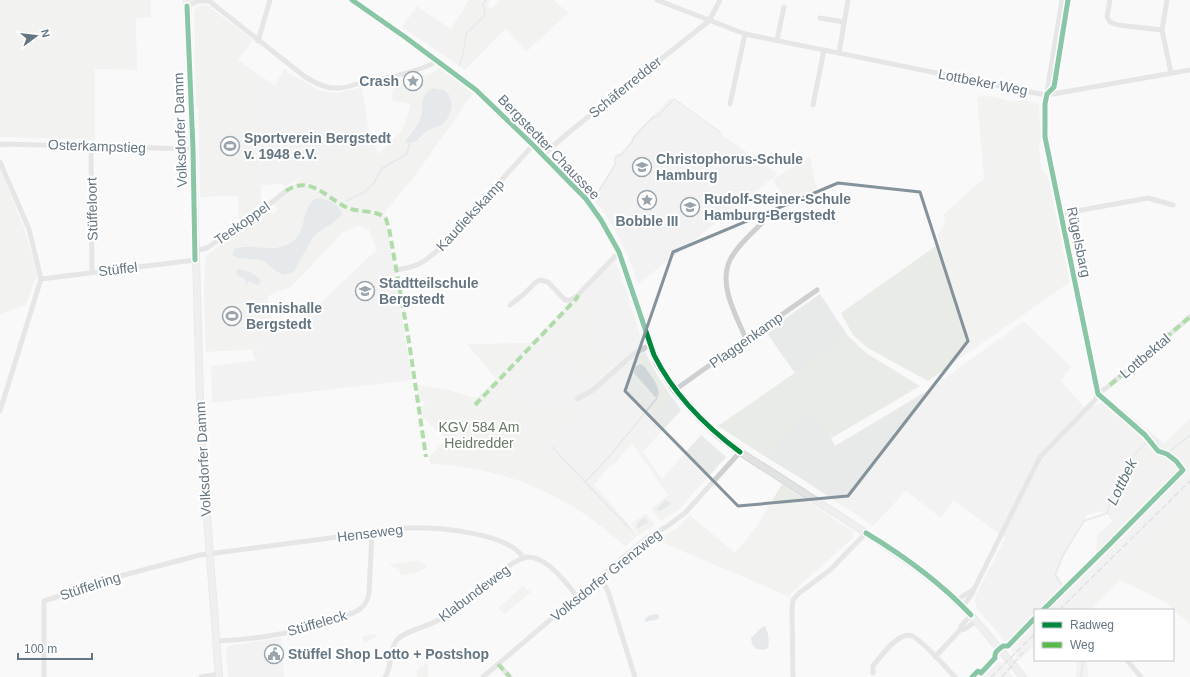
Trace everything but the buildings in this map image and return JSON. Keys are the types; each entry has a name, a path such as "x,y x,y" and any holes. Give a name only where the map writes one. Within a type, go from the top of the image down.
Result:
{"main road":[{"name":"Bergstedter Chaussee","path":"352,0 437,60 477,91 543,155 592,207 619,252 650,345 658,364 676,390 699,417 719,436 740,452 866,533 924,573 963,606 1023,677"},
{"name":"Volksdorfer Damm","path":"187,3 193,148 201,436 219,675"}],"street":[{"path":"258,41 270,0"},
{"name":"Lottbeker Weg","path":"657,0 745,34 1047,94 1190,70"},
{"path":"709,21 720,0"},
{"path":"839,53 848,0"},
{"name":"Rügelsbarg","path":"1062,0 1045,104 1046,142 1098,393"},
{"path":"1110,0 1108,17 1110,22 1118,25 1162,30"},
{"path":"1167,0 1162,30 1172,73"},
{"path":"187,3 209,1 304,76 326,87 339,88 372,81 428,66 437,60"},
{"path":"777,40 784,8"},
{"path":"820,18 844,22"},
{"name":"Schäferredder","path":"543,155 709,21"},
{"path":"730,104 745,34"},
{"path":"813,105 824,50"},
{"name":"Osterkampstieg","path":"1,144 193,148"},
{"name":"Stüffeloort","path":"91,146 92,272"},
{"name":"Kaudiekskamp","path":"396,270 412,268 423,262 438,250 534,146"},
{"path":"0,162 21,208 29,230 41,279 0,410"},
{"name":"Teekoppel","path":"195,251 207,248 266,207 286,191"},
{"path":"1060,214 1148,198 1173,205"},
{"path":"746,339 728,294 725,282 730,260 762,223"},
{"path":"510,305 540,280 548,282 565,300 571,300 578,295 619,252"},
{"name":"Stüffel","path":"41,279 195,260"},
{"name":"Plaggenkamp","path":"676,390 817,290"},
{"name":"Lottbektal","path":"963,606 972,594 1040,457 1094,400 1098,393 1110,385 1190,317"},
{"path":"577,399 593,390 635,353 650,345"},
{"name":"Volksdorfer Grenzweg","path":"483,677 647,538 666,527 685,513 740,452"},
{"name":"Henseweg","path":"209,553 414,527 458,530 483,536 516,549 523,558"},
{"name":"Stüffeleck","path":"217,641 253,638 295,631 315,626 359,610 364,606 369,594 372,532"},
{"path":"793,677 793,600 798,594 834,566 866,533"},
{"name":"Stüffelring","path":"44,677 44,601 124,575 209,553"},
{"name":"Klabundeweg","path":"385,677 388,672 391,652 401,636 439,621 513,563 523,558 534,558 544,562 563,580 576,597"},
{"path":"599,578 608,590 635,677"},
{"path":"957,600 974,589"},
{"path":"934,657 960,630 961,626 971,615"},
{"path":"960,630 964,630 976,621"},
{"path":"873,673 873,666 891,646 901,637 905,636 913,637 955,677"},
{"path":"1128,661 1141,677"},
{"path":"498,664 510,677"},
{"path":"972,677 978,671"},
{"path":"201,677 219,675"}],"highlighted area":[{"path":"838,183 920,192 968,341 848,496 738,506 625,391 673,252"}],"shaded area":[{"path":"417,6 451,29 437,51 402,27"},
{"path":"284,68 289,74 299,78 318,90 326,92 337,93 362,87 368,127 305,172 307,173 285,187 282,184 261,185 261,85 264,78 275,86"},
{"path":"433,88 444,90 449,95 452,104 450,114 440,126 431,129 416,141 405,143 421,119 423,99 425,95"},
{"name":"Rudolf-Steiner-Schule Hamburg-Bergstedt","path":"670,98 778,174 638,284 620,239 607,217 593,199 614,165 614,158 617,153 621,153 631,141 633,136"},
{"path":"316,198 332,202 338,207 342,214 339,218 313,237 294,272 284,275 277,272 262,260 238,258 233,255 234,249 240,247 277,248 292,242 301,230 310,203"},
{"name":"Stadtteilschule Bergstedt","path":"391,249 412,380 212,403 211,366 260,360 254,359 253,350 262,349 260,335 293,329 373,253"},
{"path":"615,259 645,352 641,353 628,372 654,400 587,478 550,444 577,419 567,406 557,410 531,406 511,386 549,346 590,386 615,365 601,347 586,304 581,296"},
{"path":"238,269 248,271 256,275 261,280 260,284 257,285 248,281 246,287 245,279 237,275 236,272"},
{"path":"820,294 848,336 795,373 766,332"},
{"path":"1024,321 1071,367 1061,381 1084,407 1099,405 1139,440 1125,458 1104,511 1088,514 1065,554 1057,574 1065,586 1039,609 1034,609 1034,613 1004,640 977,609 975,601 976,595 1005,538 953,500 941,518 906,491 873,526 766,457 807,408 822,421 835,446 930,389"},
{"path":"640,364 644,366 657,385 659,393 658,397 655,397 634,373 635,367"},
{"path":"671,396 681,410 643,452 635,440"},
{"path":"701,435 726,457 681,507 662,479"},
{"path":"1150,462 1166,474 1122,522 1110,509 1128,470 1140,464"},
{"path":"1190,472 1190,492 1074,609 1054,609"},
{"path":"665,500 669,501 671,504 662,510 657,511 657,509"},
{"path":"645,518 648,521 647,524 641,526 639,529 637,528 639,522"},
{"path":"650,615 659,615 659,619 645,622 645,619"},
{"path":"765,626 769,643 768,648 763,650 756,649 752,644 751,638"},
{"path":"1034,628 1034,646 1019,660 1011,650"},
{"path":"281,638 284,677 228,677 226,649 231,645"},
{"path":"999,661 1001,663 1003,662 1011,670 1009,673 1013,677 983,677"}],"green space":[{"path":"0,0 151,0 151,18 136,18 137,70 95,69 95,140 0,137"},
{"path":"469,0 491,0 487,5 491,9 500,0 554,0 568,13 526,52 506,28 465,70 437,51"},
{"name":"Sportverein Bergstedt v. 1948 e.V.","path":"207,5 253,40 238,60 264,78 261,85 260,106 261,203 239,220 238,196 200,197 194,11 197,7"},
{"path":"442,66 475,91 414,177 385,212 391,249 377,251 369,230 359,226 343,232 291,287 267,297 274,333 261,335 262,349 206,352 204,296 205,257 232,235 234,238 268,212 271,215 278,210 274,204 306,173 305,172 368,127 378,154 402,130 407,118 410,104 391,100 394,82 431,74","holes":["433,88 445,91 451,98 441,125 432,128 420,139 407,137 418,125","323,199 334,203 340,208 326,228 313,237 294,272 284,275 277,272 262,260 239,246 272,248 283,246 291,242 301,233 304,224","238,269 247,270 258,276 248,281 245,285 245,279"]},
{"path":"984,96 1014,102 1023,99 1039,104 1041,141 1039,144 1041,169 1048,176 1070,282 928,381 868,348 853,335 841,313 936,246 941,245 937,236 945,223 943,215 984,179 977,97"},
{"path":"810,157 817,190 788,201 772,180"},
{"path":"0,168 25,230 38,278 35,279 26,305 0,314"},
{"path":"378,269 381,285 369,287 367,270"},
{"name":"KGV 584 Am Heidredder","path":"581,296 586,304 601,347 615,364 590,386 549,347 511,386 531,406 546,398 557,410 567,406 573,408 577,419 550,444 587,478 654,400 628,372 624,376 620,370 634,358 645,352 671,396 635,440 681,507 661,521 651,509 668,495 632,443 613,466 611,464 594,485 638,535 625,547 582,513 535,487 484,471 458,466 430,464 429,457 446,439 421,416 420,407 425,405 424,401 419,402 416,385 444,389 477,398 496,379 467,344 531,343 560,312","holes":["638,365 642,365 655,397 639,378"]},
{"path":"848,336 866,353 920,386 830,439 822,421 807,408 766,457 718,426"},
{"path":"1105,395 1164,443 1190,419 1190,472 1054,609 1039,609 1096,555 1097,535 1113,521 1104,511 1125,458 1138,440 1099,405","holes":["1150,462 1165,474 1121,522 1110,509 1128,470 1140,464"]},
{"path":"782,484 854,532 853,538 788,596 656,540 677,528 690,515 735,553 757,526"},
{"path":"1190,492 1190,624 1165,602 1120,580 1091,609 1074,609"},
{"path":"646,513 655,525 639,535 631,524"},
{"path":"417,561 426,564 426,567 417,572 401,575 399,569 389,564"},
{"path":"523,586 531,592 505,614 498,608"},
{"path":"1034,613 1034,628 1011,650 1004,640"},
{"path":"375,634 376,637 364,643 362,636"},
{"path":"1077,661 1087,661 1088,677 1076,677"},
{"path":"428,663 428,677 417,677 416,672 420,666"}],"waterway":[{"path":"459,66 463,55 466,34 485,15 483,3 486,0"},
{"path":"595,197 615,165 615,158 618,155 621,155 632,142 634,137 652,118 658,116 674,99 721,133"},
{"path":"346,201 363,193 374,183 381,169 407,154 409,144"},
{"path":"586,481 608,458 657,398"},
{"name":"Lottbek","path":"1061,585 1055,575 1063,555 1084,521 1107,513 1111,500 1120,491 1134,455 1152,437 1158,441 1159,448 1169,452 1190,435"},
{"path":"552,447 630,529"},
{"name":"Lottbek","path":"1081,677 1083,661"}],"railway":[{"path":"1060,609 1190,481"},
{"path":"991,677 1034,635"},
{"path":"1002,677 1026,649"}],"marked path":[{"path":"286,191 295,186 303,185 311,187 348,208 373,212 386,219 389,228 409,342 426,457"},
{"path":"475,405 577,298 578,295"},
{"path":"1110,385 1190,317"},
{"path":"498,664 510,677"}],"cycle path":[{"path":"352,0 476,90 586,199 601,220 619,252 654,355 662,370 691,409 715,432 740,452"},
{"path":"1044,609 1183,470 1176,461 1167,454 1158,451 1145,435 1098,394 1045,137 1045,104 1047,94 1054,87 1068,0"},
{"path":"187,6 193,149 195,260"},
{"path":"866,533 894,551 935,581 971,615"},
{"path":"972,677 978,671 981,673 995,658 997,651 1003,646 1008,646 1034,619"}],"place":[{"name":"Crash","path":"413,81"},
{"name":"Sportverein Bergstedt v. 1948 e.V.","path":"230,146"},
{"name":"Christophorus-Schule Hamburg","path":"642,167"},
{"name":"Bobble III","path":"647,200"},
{"name":"Rudolf-Steiner-Schule Hamburg-Bergstedt","path":"690,207"},
{"name":"Stadtteilschule Bergstedt","path":"365,291"},
{"name":"Tennishalle Bergstedt","path":"232,316"},
{"name":"Stüffel Shop Lotto + Postshop","path":"274,654"}]}
